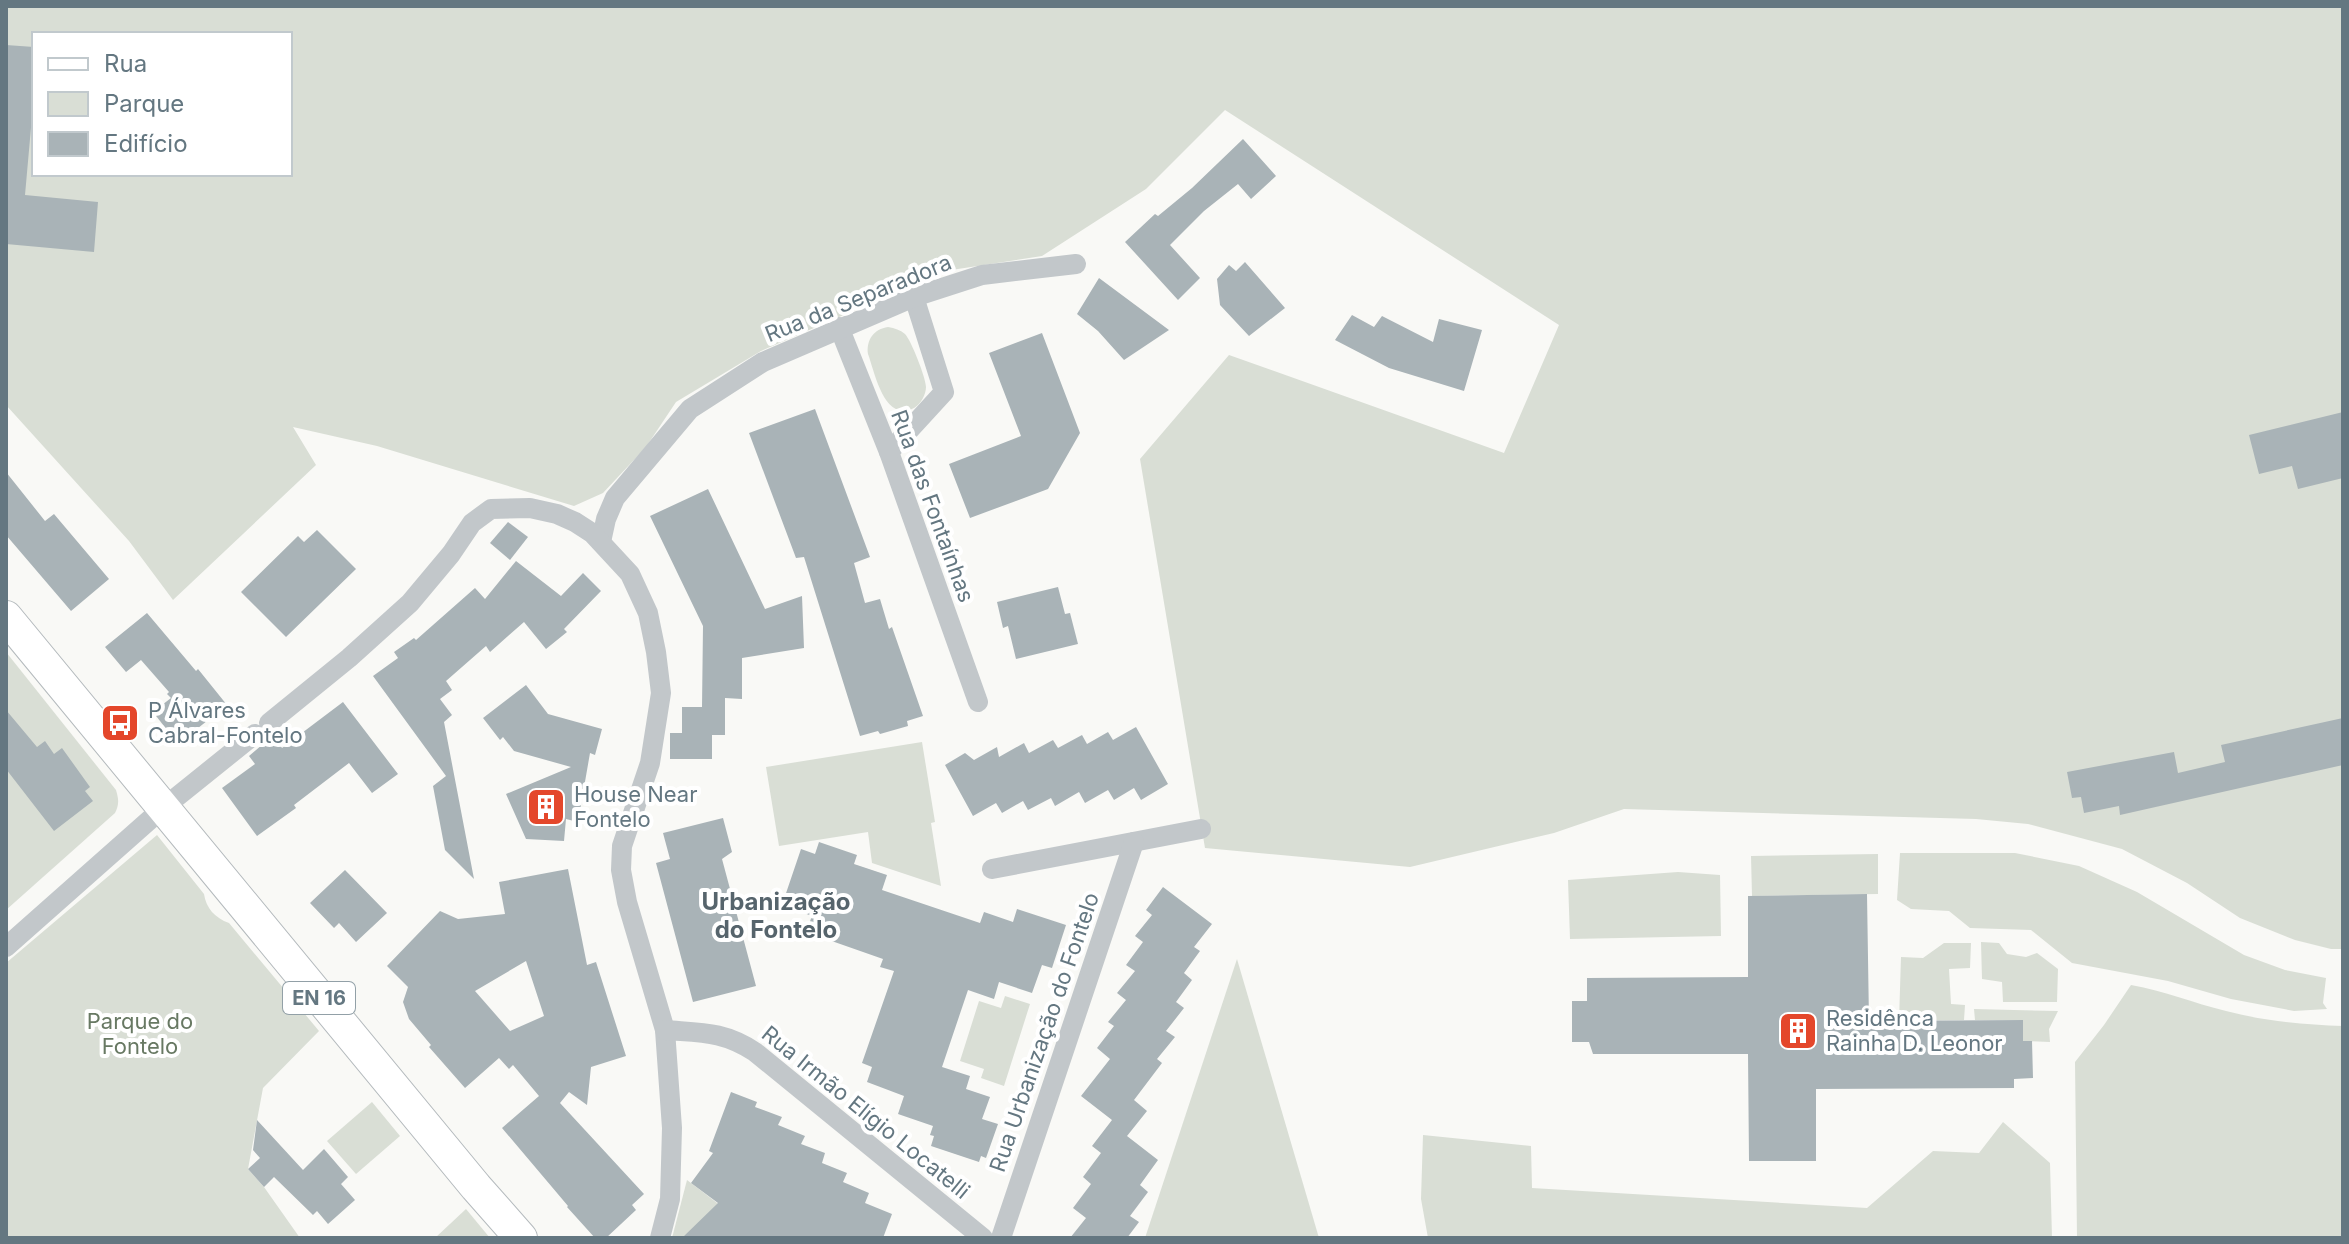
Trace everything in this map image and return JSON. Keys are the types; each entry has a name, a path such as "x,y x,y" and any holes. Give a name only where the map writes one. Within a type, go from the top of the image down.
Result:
{"main road":[{"name":"EN 16","path":"6,617 521,1238"}],"street":[{"name":"Rua da Separadora","path":"601,542 615,498 690,409 763,362 914,297 982,275 1076,264"},
{"path":"889,452 944,392 914,297"},
{"name":"Rua das Fontaínhas","path":"839,327 889,452 978,702"},
{"path":"6,947 163,808 349,658 410,603 472,523 491,509 530,508 575,522 592,533 630,574 648,613 661,693 650,763 622,846 621,870 627,902 665,1030 672,1128 670,1199 660,1238"},
{"path":"992,869 1201,829"},
{"name":"Rua Urbanização do Fontelo","path":"1001,1238 1134,842"},
{"name":"Rua Irmão Elígio Locatelli","path":"665,1030 715,1034 736,1040 755,1052 983,1238"}],"green space":[{"path":"6,6 2343,6 2343,949 2295,940 2240,918 2187,883 2122,849 2028,824 1976,819 1624,809 1554,833 1410,867 1205,848 1140,459 1229,355 1504,453 1559,325 1225,110 1146,189 1042,256 945,271 761,351 676,402 646,447 603,493 574,506 377,446 293,427 316,465 173,600 129,541 6,405"},
{"path":"888,327 899,330 908,338 926,387 921,401 914,408 904,411 895,409 882,394 868,354 872,336"},
{"path":"6,652 116,790 118,802 115,813 6,910"},
{"path":"922,742 935,822 931,823 941,886 872,863 868,832 779,846 766,767"},
{"name":"Parque do Fontelo","path":"157,835 204,894 212,912 229,923 319,1031 263,1088 248,1169 300,1238 6,1238 6,963"},
{"path":"1900,853 2015,853 2079,866 2137,892 2244,955 2285,970 2326,978 2323,1003 2327,1009 2294,1011 2231,999 2168,981 2072,963 2031,930 1970,928 1949,911 1911,909 1897,900"},
{"path":"1878,854 1878,894 1752,896 1751,856"},
{"path":"1678,872 1720,875 1721,936 1570,939 1568,880"},
{"path":"1981,942 1999,943 2007,954 2026,957 2037,953 2058,969 2057,1002 2003,1002 2002,982 1982,979"},
{"path":"1944,943 1971,943 1970,968 1949,969 1951,1004 1965,1005 1964,1020 1899,1021 1901,957 1923,958"},
{"path":"1237,959 1319,1238 1145,1238"},
{"path":"2131,985 2255,1017 2343,1026 2343,1238 2077,1238 2075,1062"},
{"path":"1005,996 1030,1004 1004,1086 981,1078 984,1069 960,1061 979,1001 1001,1008"},
{"path":"1974,1009 2058,1011 2049,1029 2050,1042 2023,1041 2022,1020 1975,1020"},
{"path":"372,1102 400,1136 356,1174 327,1141"},
{"path":"2003,1122 2050,1163 2052,1238 1428,1238 1421,1199 1423,1135 1531,1146 1532,1188 1867,1208 1933,1151 1979,1153"},
{"path":"687,1180 763,1238 672,1238"},
{"path":"466,1209 490,1238 435,1238"}],"building":[{"path":"6,45 32,47 32,116 25,195 98,202 94,252 6,244"},
{"path":"1243,139 1276,176 1251,199 1238,184 1204,211 1170,245 1200,278 1178,300 1125,242 1155,214 1158,216 1192,188"},
{"path":"1245,262 1285,308 1249,336 1220,305 1217,279 1229,265 1236,271"},
{"path":"1099,278 1169,330 1124,360 1098,331 1077,314"},
{"path":"1352,315 1374,327 1382,316 1433,342 1439,319 1482,330 1464,391 1389,368 1335,340"},
{"path":"1042,333 1080,433 1048,489 970,518 949,464 1021,436 989,353"},
{"path":"815,409 870,557 854,563 865,603 880,599 923,716 907,721 908,726 880,734 878,731 860,736 804,557 796,558 749,433"},
{"path":"2343,412 2343,478 2298,489 2292,466 2259,474 2249,435"},
{"path":"6,472 45,521 54,514 109,579 71,611 6,535"},
{"path":"708,489 765,609 802,596 804,648 742,658 742,699 725,698 725,735 712,735 712,759 670,759 670,733 682,733 682,707 702,707 703,626 650,516"},
{"path":"508,522 528,537 510,560 490,543"},
{"path":"317,530 356,569 286,637 241,592 298,536 304,542"},
{"path":"516,561 561,596 583,573 601,591 564,629 567,632 546,649 524,622 490,652 486,646 446,681 452,690 440,699 452,715 444,722 474,879 445,850 433,786 446,776 373,676 398,658 394,652 414,638 416,640 475,588 485,599"},
{"path":"1058,587 1065,614 1070,613 1078,644 1016,659 1008,626 1003,628 997,602"},
{"path":"147,613 227,705 178,744 153,712 171,698 167,694 169,692 141,660 126,672 105,647"},
{"path":"526,685 548,714 602,729 595,755 590,753 578,822 566,819 564,841 526,839 506,794 571,767 514,751 503,737 500,740 483,718"},
{"path":"343,702 398,774 372,793 349,763 257,836 222,788 255,764 249,756 267,736 273,735 282,748"},
{"path":"6,710 37,747 45,741 54,754 62,748 90,787 85,791 93,801 54,831 6,769"},
{"path":"2343,718 2343,765 2120,815 2119,806 2084,813 2081,797 2072,798 2067,772 2174,752 2178,773 2225,762 2221,745"},
{"path":"1136,727 1168,784 1141,800 1134,788 1114,800 1108,790 1085,803 1079,792 1055,806 1051,798 1028,810 1023,801 1002,813 996,803 973,816 945,765 965,753 974,760 997,747 999,757 1024,743 1029,753 1053,740 1058,748 1082,735 1087,744 1108,732 1113,740"},
{"path":"723,818 732,852 722,859 756,986 693,1002 656,863 670,859 663,833"},
{"path":"819,842 857,855 854,864 887,875 882,890 980,923 984,912 1013,922 1017,909 1066,925 1052,968 1042,965 1032,993 999,982 994,999 968,990 942,1067 970,1076 966,1089 990,1097 982,1119 998,1124 986,1158 981,1156 979,1162 931,1146 933,1126 898,1114 904,1096 867,1082 872,1067 862,1063 894,971 880,967 883,959 806,932 812,916 782,905 801,849 815,854"},
{"path":"568,869 587,965 596,962 626,1056 591,1067 587,1105 569,1092 560,1103 644,1194 632,1205 636,1210 606,1238 595,1238 502,1128 539,1096 513,1065 509,1069 499,1058 465,1088 409,1019 403,1002 408,987 387,966 440,911 458,919 505,914 499,882","holes":["526,961 544,1016 510,1031 475,991"]},
{"path":"345,870 387,913 356,942 339,923 334,928 310,903"},
{"path":"1163,887 1212,924 1194,947 1200,951 1184,973 1192,980 1176,1002 1184,1008 1166,1031 1175,1037 1157,1059 1162,1063 1134,1100 1147,1111 1127,1136 1158,1160 1140,1185 1148,1192 1130,1216 1139,1222 1127,1238 1070,1238 1086,1218 1073,1208 1091,1184 1083,1177 1101,1153 1092,1146 1112,1120 1081,1096 1110,1059 1097,1048 1114,1026 1108,1022 1126,1000 1117,993 1135,971 1126,965 1143,942 1135,936 1152,915 1146,910"},
{"name":"Residênca Rainha D. Leonor","path":"1867,894 1869,1021 2023,1020 2023,1041 2032,1041 2033,1078 2014,1079 2014,1088 1816,1089 1816,1161 1749,1161 1748,1054 1593,1054 1589,1042 1572,1042 1572,1001 1587,1001 1587,978 1748,977 1748,896"},
{"path":"731,1092 757,1102 755,1107 782,1117 778,1125 805,1136 801,1144 825,1153 822,1163 847,1173 843,1182 869,1193 865,1203 892,1214 883,1238 682,1238 718,1203 691,1183 713,1153 709,1151"},
{"path":"257,1120 303,1170 324,1149 348,1177 341,1184 355,1200 328,1224 317,1211 313,1215 274,1177 264,1187 248,1169 260,1158 253,1150"}],"place":[{"name":"P Álvares Cabral-Fontelo","path":"120,723"},
{"name":"House Near Fontelo","path":"546,807"},
{"name":"Residênca Rainha D. Leonor","path":"1798,1031"}],"district":[{"name":"Urbanização do Fontelo","path":"776,916"}]}
